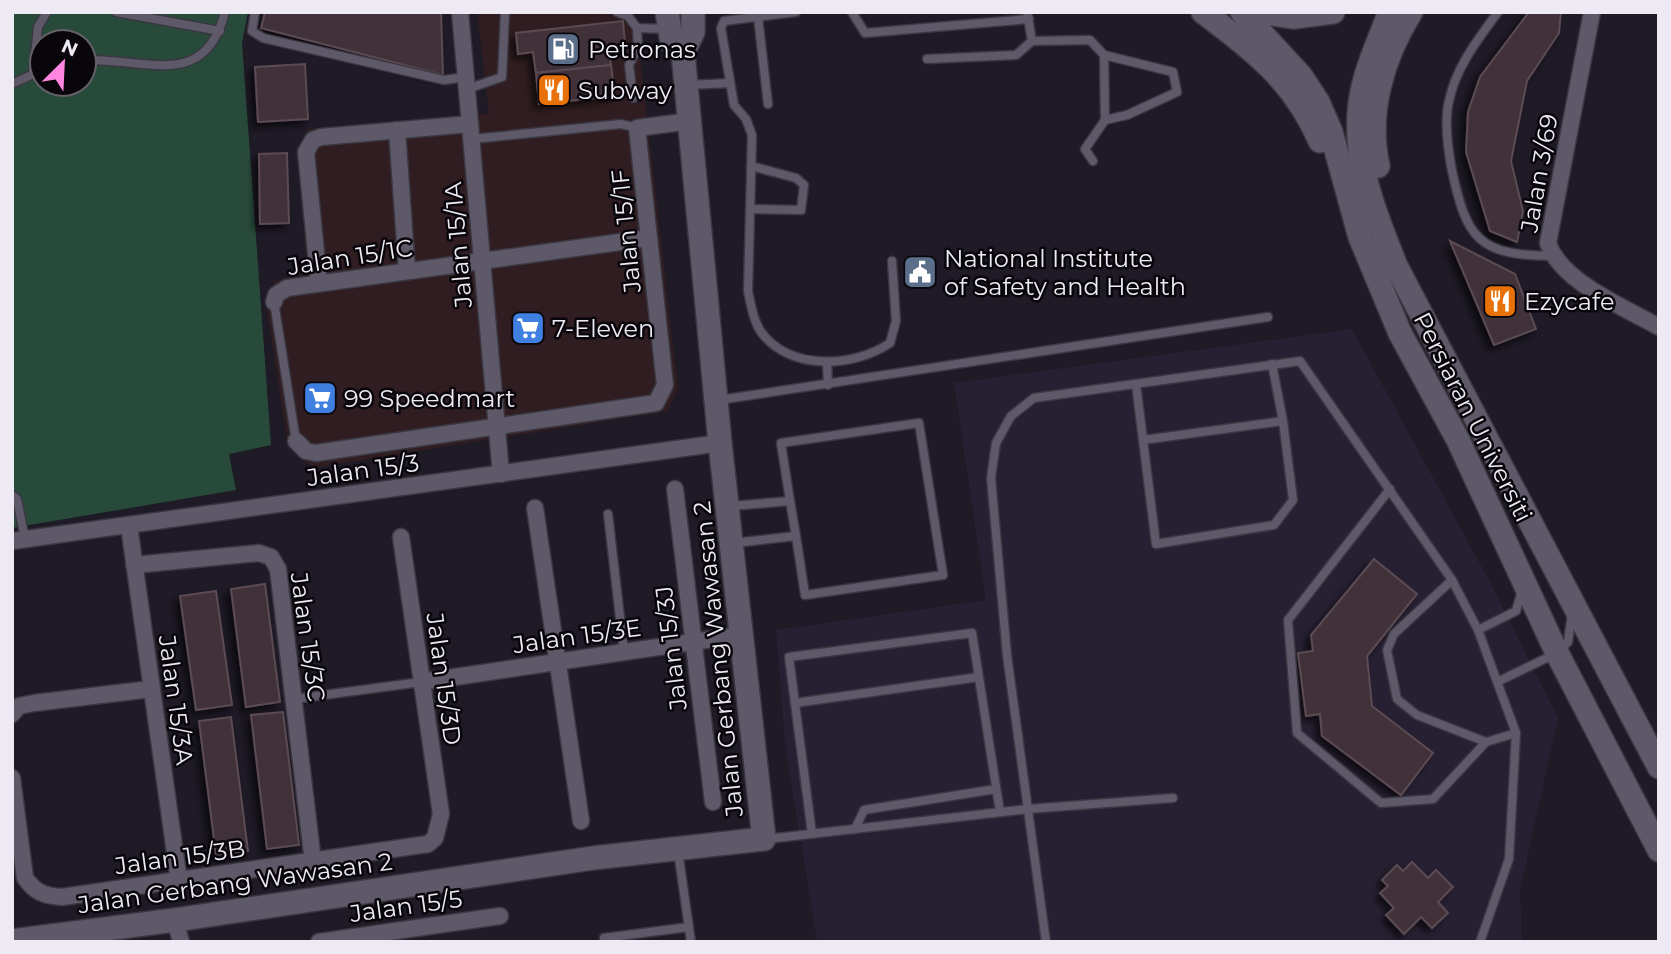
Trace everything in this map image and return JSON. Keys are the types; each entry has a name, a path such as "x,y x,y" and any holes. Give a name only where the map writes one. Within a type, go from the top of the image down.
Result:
{"main road":[{"name":"Jalan Gerbang Wawasan 2","path":"12,941 178,931 593,858 764,839 730,544 683,53 693,32 693,12"},
{"path":"1203,12 1257,51 1289,87 1314,127 1328,161 1356,257 1400,334"},
{"name":"Persiaran Universiti","path":"1242,12 1301,76 1318,102 1331,132 1360,237 1400,334 1458,440 1557,653 1659,850"},
{"path":"1258,12 1294,17 1332,12"},
{"name":"Persiaran Universiti","path":"1390,12 1363,85 1358,135 1369,198 1396,266 1429,331 1659,767"},
{"path":"1411,12 1401,28 1383,73 1375,107 1374,151 1388,210 1429,331"},
{"name":"Jalan Gerbang Wawasan 2","path":"667,21 673,43 683,53"}],"street":[{"name":"Jalan 15/1A","path":"460,12 500,474"},
{"name":"Jalan 3/69","path":"1592,12 1548,231 1552,256 1574,278 1659,327"},
{"path":"637,128 690,121"},
{"name":"Jalan 15/1F","path":"496,427 649,406 656,403 665,385 637,128"},
{"path":"319,283 306,152 313,140 397,130 471,132"},
{"path":"397,130 407,271"},
{"name":"Jalan 15/1C","path":"274,302 281,290 319,283 649,238"},
{"path":"296,441 306,451 316,453 496,427"},
{"name":"Jalan 15/3","path":"19,540 720,443"},
{"name":"Jalan 15/3J","path":"675,489 713,802"},
{"path":"536,508 581,821"},
{"name":"Jalan 15/3A","path":"129,526 179,880"},
{"name":"Jalan 15/3D","path":"401,537 441,814 440,828"},
{"name":"Jalan 15/3C","path":"134,565 259,553 271,558 278,569 313,862"},
{"name":"Jalan 15/3E","path":"421,682 740,635"},
{"path":"12,714 19,706 34,703 150,689"},
{"name":"Jalan 15/3B","path":"12,778 25,877 34,890 47,896 62,897 428,844 440,828"},
{"name":"Jalan 15/5","path":"319,942 374,938 436,925 500,916"},
{"path":"436,925 439,942"}],"lane":[{"path":"38,28 47,12"},
{"path":"116,12 220,31"},
{"path":"98,61 165,64 196,61 209,50 220,31 225,12"},
{"path":"255,12 252,31 263,38 467,83 502,77 505,12"},
{"path":"617,12 628,16 637,28 638,48 629,65 633,98"},
{"path":"796,12 724,21 721,28 734,105 746,119 752,135 748,291 752,314 762,333 791,355 812,362 827,362 880,350 890,343 896,321 892,261"},
{"path":"852,12 864,33 1028,16 1032,41"},
{"path":"1498,12 1460,69 1448,103 1449,154 1462,215 1470,229 1484,241 1502,250 1521,256 1552,256"},
{"path":"758,17 768,104"},
{"path":"637,28 667,21"},
{"path":"928,59 1016,55 1032,41 1090,40 1104,55 1173,72 1177,92 1128,115 1105,120"},
{"path":"1093,161 1085,149 1105,120 1104,55"},
{"path":"12,84 28,76"},
{"path":"686,85 730,83"},
{"path":"471,132 621,124 637,128"},
{"path":"751,166 796,178 804,185 801,210 751,209"},
{"path":"274,302 296,441"},
{"path":"716,400 1268,317"},
{"path":"1046,942 1007,655 991,478 996,443 1011,416 1034,398 1300,360 1452,580 1478,630 1516,733 1509,859 1480,942"},
{"path":"827,362 828,385"},
{"path":"1136,384 1156,544 1274,525 1293,499 1283,421 1272,364"},
{"path":"1143,440 1283,421"},
{"path":"919,423 943,575 805,595 790,501 782,443 919,423"},
{"path":"1390,489 1288,620 1297,733 1381,803 1433,799 1486,742 1516,733"},
{"path":"12,495 16,499 19,540"},
{"path":"728,507 790,501"},
{"path":"608,514 624,652"},
{"path":"730,544 796,536"},
{"path":"1478,630 1516,611 1522,598 1523,578"},
{"path":"1452,580 1394,634 1390,642 1388,650 1397,699 1417,715 1486,742"},
{"path":"1499,681 1557,653 1568,642 1572,600"},
{"path":"812,834 789,657 972,633 1000,812"},
{"path":"1535,664 1556,668 1571,679"},
{"path":"795,703 979,677"},
{"path":"294,699 421,682"},
{"path":"855,829 864,810 996,789"},
{"path":"764,839 1028,809 1173,798"},
{"path":"678,849 691,942"},
{"path":"604,942 604,938 689,927"}],"shaded area":[{"path":"477,12 635,12 678,389 668,411 313,468 288,446 266,304 274,281 308,275 297,150 308,129 489,114"},
{"path":"1352,329 1489,580 1558,718 1520,890 1522,942 817,942 785,744 776,630 986,600 954,383"}],"green space":[{"path":"12,12 248,12 242,43 271,445 229,454 236,490 12,528"}],"building":[{"path":"265,12 441,12 443,75 261,28"},
{"path":"1529,12 1561,12 1559,33 1527,81 1511,161 1523,211 1517,242 1490,231 1466,152 1468,112 1480,77"},
{"name":"Petronas","path":"623,21 625,44 609,46 611,65 536,73 533,52 518,54 516,33"},
{"path":"305,64 308,119 258,122 255,67"},
{"path":"611,65 615,96 539,104 536,73"},
{"path":"287,153 289,223 260,224 259,154"},
{"name":"Ezycafe","path":"1450,241 1515,274 1536,329 1494,345"},
{"path":"1374,559 1417,594 1367,656 1372,706 1433,753 1401,795 1322,736 1320,714 1306,716 1298,653 1313,651 1311,635"},
{"path":"265,584 280,702 246,707 231,589"},
{"path":"216,591 232,705 196,710 180,596"},
{"path":"283,712 299,845 267,849 251,715"},
{"path":"231,717 248,851 216,855 199,721"},
{"path":"1412,862 1428,878 1436,870 1453,887 1438,902 1448,913 1432,928 1421,917 1404,934 1386,915 1394,908 1380,893 1388,886 1382,880 1397,865 1403,871"}],"place":[{"name":"Petronas","path":"563,49"},
{"name":"Subway","path":"554,90"},
{"name":"National Institute of Safety and Health","path":"920,272"},
{"name":"Ezycafe","path":"1500,301"},
{"name":"7-Eleven","path":"528,328"},
{"name":"99 Speedmart","path":"320,398"}]}
